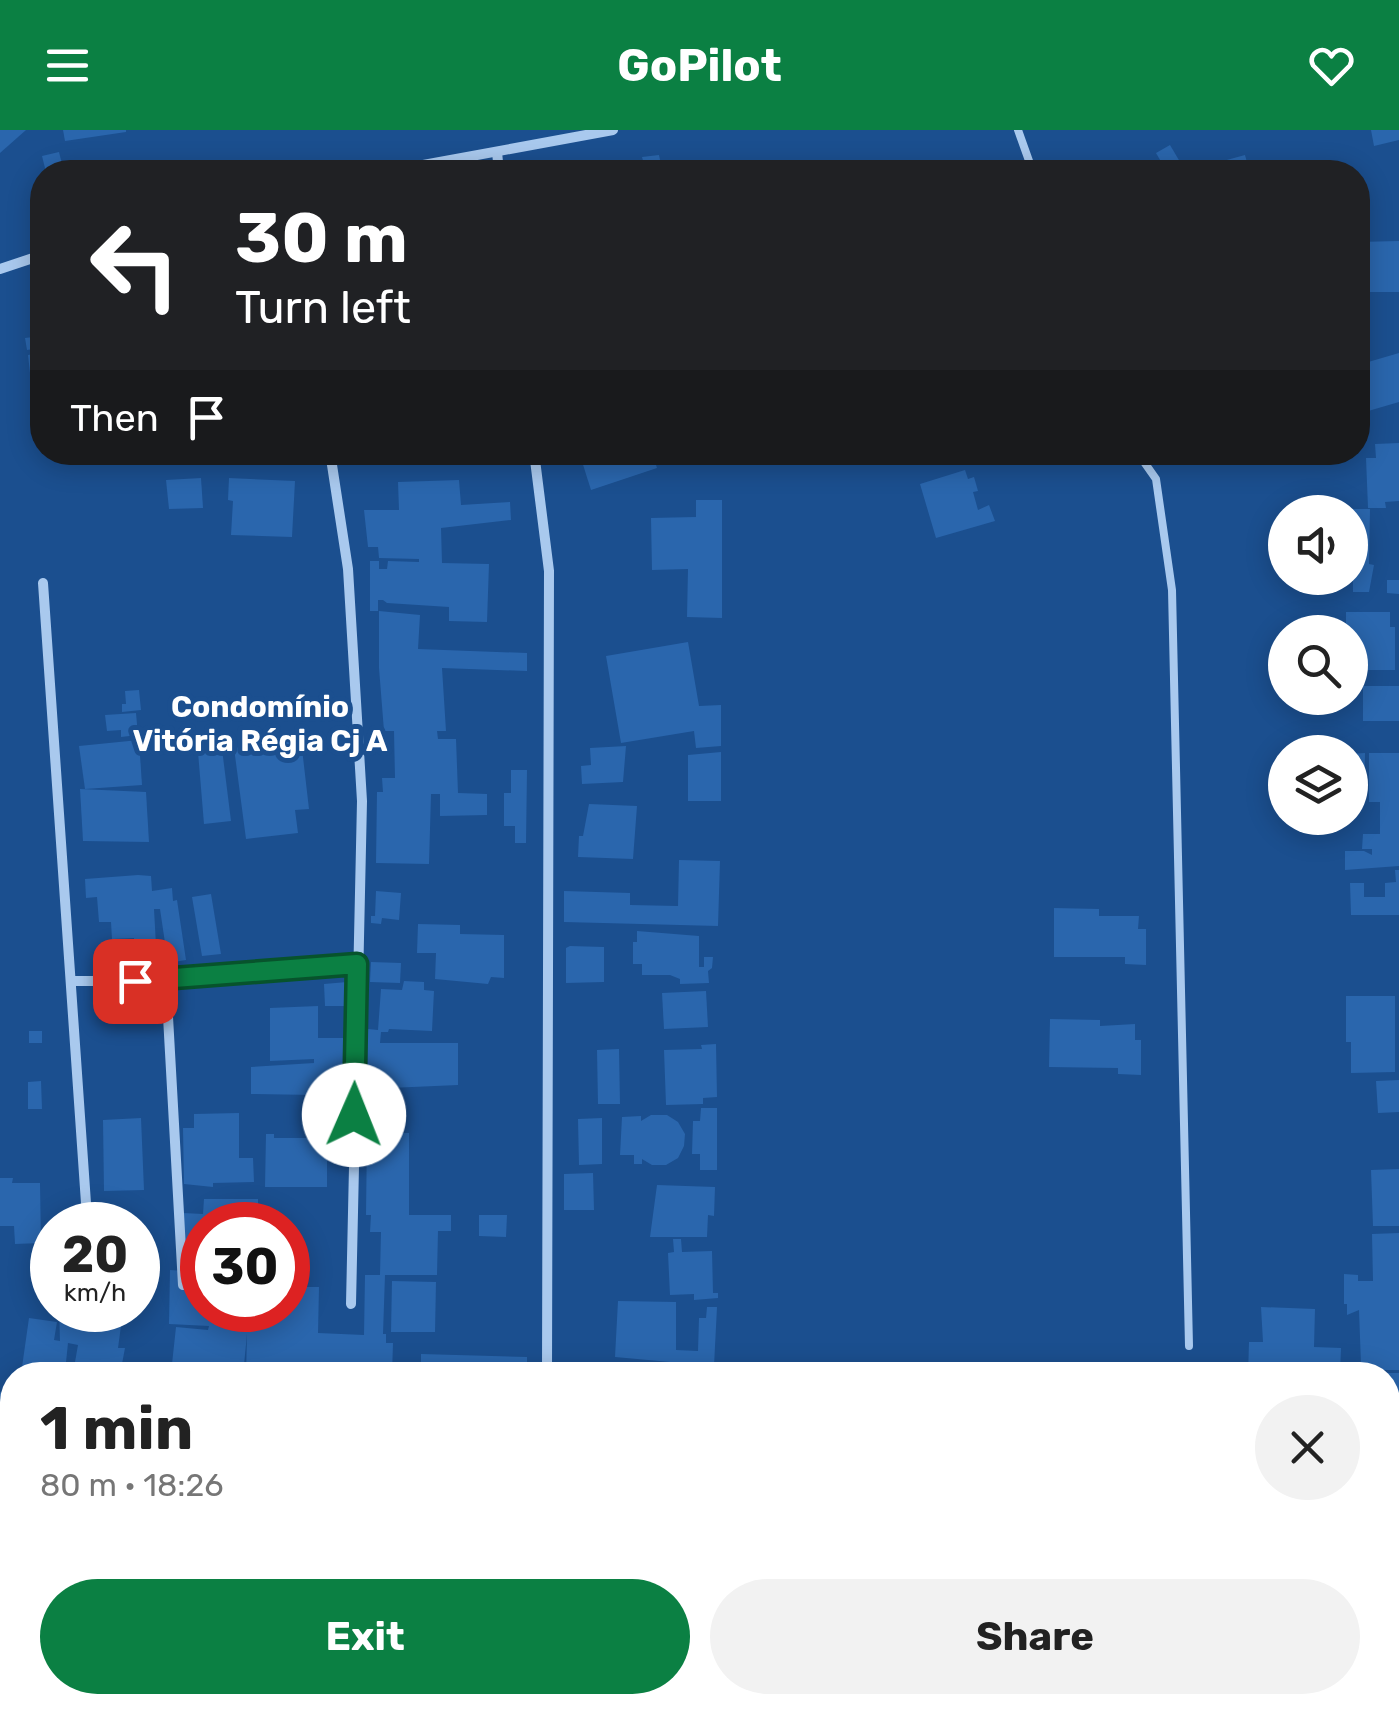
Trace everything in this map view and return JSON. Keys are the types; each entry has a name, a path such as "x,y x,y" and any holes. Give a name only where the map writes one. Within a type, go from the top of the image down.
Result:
{"street":[{"path":"452,160 613,130"},
{"path":"496,152 497,160"},
{"path":"0,268 30,259"},
{"path":"332,465 348,569 362,800 351,1304"},
{"path":"536,465 549,570 546,1362"},
{"path":"43,583 86,1202"},
{"path":"72,981 166,981 357,964"},
{"path":"166,981 180,1231"}],"lane":[{"path":"1018,130 1029,160"},
{"path":"1146,465 1156,479 1172,590 1189,1346"}],"building":[{"path":"0,130 26,130 0,153"},
{"path":"63,130 126,130 126,132 65,141"},
{"path":"1371,130 1399,130 1399,140 1374,146"},
{"path":"1170,145 1179,160 1160,160 1156,153"},
{"path":"59,152 61,160 43,160 42,156"},
{"path":"659,155 660,160 643,160 642,157"},
{"path":"1399,241 1399,292 1370,292 1370,242"},
{"path":"1399,353 1399,402 1370,410 1370,361"},
{"path":"1399,443 1399,501 1385,502 1386,508 1368,508 1366,465 1370,465 1370,458 1376,458 1375,444"},
{"path":"583,465 656,465 657,468 591,490"},
{"path":"965,470 968,479 974,477 978,510 989,505 995,521 936,538 920,484"},
{"path":"201,478 203,508 169,509 166,480"},
{"path":"229,478 295,481 292,537 231,535 233,501 228,500"},
{"path":"459,480 461,505 510,502 511,520 441,528 442,563 489,564 487,622 449,621 449,607 383,600 378,600 378,611 370,611 370,561 379,561 379,569 387,569 388,561 419,559 379,558 378,547 368,547 364,510 399,510 398,482"},
{"path":"696,500 722,500 722,618 687,617 688,569 652,570 651,518 696,517"},
{"path":"1368,509 1370,509 1369,564 1374,565 1369,592"},
{"path":"1387,580 1399,580 1399,594 1387,593"},
{"path":"379,611 420,615 418,649 527,653 527,671 442,668 446,731 437,731 438,739 456,739 458,793 487,794 487,815 440,816 440,794 431,794 429,864 376,863 377,792 383,792 382,778 395,778 394,731 384,731"},
{"path":"1390,612 1390,627 1395,627 1395,670 1368,670 1368,615 1346,615"},
{"path":"688,642 699,706 721,705 721,746 696,748 694,731 621,743 606,656"},
{"path":"1368,686 1399,686 1399,721 1363,721 1363,715 1368,715"},
{"path":"139,690 141,710 122,712 125,691"},
{"path":"136,713 138,735 121,737 121,730 107,731 105,715"},
{"path":"139,740 142,785 85,789 79,746"},
{"path":"301,740 309,809 295,810 298,833 246,839 234,748"},
{"path":"626,746 623,782 582,784 581,766 591,765 590,748"},
{"path":"222,749 231,821 204,824 198,752"},
{"path":"721,752 721,801 688,801 688,755"},
{"path":"1369,753 1399,753 1399,866 1345,870 1345,851 1372,855 1372,849 1362,849 1363,835 1380,834 1380,802 1369,802"},
{"path":"511,770 527,770 526,843 515,843 515,826 504,826 504,793 511,793"},
{"path":"80,789 146,792 149,842 83,841"},
{"path":"589,804 637,806 633,859 578,857 579,836 583,836"},
{"path":"679,860 720,861 718,926 564,922 564,891 630,893 630,905 678,906"},
{"path":"1395,870 1399,870 1399,915 1351,915 1350,883 1364,883 1364,897 1385,897 1385,883 1396,882"},
{"path":"151,876 152,891 172,888 186,960 168,963 160,909 154,909 157,963 135,966 134,938 112,939 111,922 99,922 97,897 86,898 85,879"},
{"path":"376,891 401,893 399,920 382,918 381,924 371,923"},
{"path":"211,894 221,954 202,956 192,897"},
{"path":"1054,908 1099,909 1099,916 1139,916 1138,929 1146,929 1146,965 1125,964 1125,957 1054,957"},
{"path":"418,924 460,925 460,934 504,935 504,978 491,977 488,984 435,979 436,953 417,953"},
{"path":"637,931 699,936 699,967 704,967 704,957 713,957 709,983 680,984 680,979 670,975 642,975 642,964 633,964"},
{"path":"604,947 604,982 566,983 566,948"},
{"path":"371,962 401,963 400,983 370,982"},
{"path":"404,981 424,982 424,990 434,991 432,1031 389,1029 381,1032 380,1043 458,1043 458,1085 367,1089 368,1029 378,1030 381,989 402,990"},
{"path":"347,982 346,1006 325,1006 324,984"},
{"path":"706,991 708,1027 664,1029 662,993"},
{"path":"1346,996 1395,996 1395,1072 1351,1073"},
{"path":"318,1006 318,1038 345,1038 346,1081 333,1081 333,1094 341,1094 340,1135 313,1135 314,1095 251,1094 251,1067 314,1063 314,1059 270,1061 270,1008"},
{"path":"1050,1019 1100,1020 1100,1026 1135,1024 1135,1040 1141,1040 1141,1075 1118,1074 1118,1068 1049,1067"},
{"path":"29,1031 42,1031 42,1043 29,1043"},
{"path":"716,1044 717,1097 703,1098 703,1104 666,1105 664,1050 702,1049 701,1045"},
{"path":"619,1049 620,1104 598,1104 597,1050"},
{"path":"1399,1080 1399,1112 1378,1113 1376,1081"},
{"path":"41,1081 42,1109 28,1109 28,1082"},
{"path":"367,1094 396,1094 396,1108 367,1108"},
{"path":"701,1108 717,1108 717,1170 700,1170 700,1154 692,1154 693,1121 700,1121"},
{"path":"239,1113 239,1158 253,1158 254,1182 213,1183 213,1187 184,1184 183,1128 194,1128 194,1114"},
{"path":"651,1115 667,1115 678,1122 685,1134 678,1158 666,1165 652,1165 642,1159 642,1164 634,1164 634,1155 620,1155 622,1117 641,1116 641,1121"},
{"path":"141,1118 144,1190 104,1191 103,1120"},
{"path":"602,1118 602,1164 579,1165 578,1119"},
{"path":"367,1133 409,1133 409,1215 451,1215 451,1231 438,1231 437,1275 385,1275 383,1334 386,1343 393,1343 392,1362 246,1362 247,1334 244,1362 172,1362 176,1327 180,1332 310,1332 310,1287 319,1287 318,1333 364,1335 365,1275 380,1275 381,1232 370,1232 371,1215 366,1215"},
{"path":"266,1134 274,1134 274,1138 327,1138 327,1187 265,1187"},
{"path":"1399,1169 1399,1226 1373,1226 1371,1170"},
{"path":"593,1173 594,1210 564,1210 564,1174"},
{"path":"0,1178 13,1178 12,1183 40,1183 40,1202 30,1202 30,1243 15,1244 14,1226 0,1226"},
{"path":"657,1185 715,1187 714,1216 708,1215 707,1237 650,1237"},
{"path":"204,1199 258,1199 258,1202 204,1202"},
{"path":"479,1215 507,1215 506,1237 479,1236"},
{"path":"1399,1233 1399,1362 1361,1362 1359,1310 1347,1315 1344,1304 1344,1274 1358,1275 1358,1281 1373,1281 1372,1234"},
{"path":"673,1239 681,1239 682,1252 712,1251 713,1293 718,1293 718,1298 694,1300 694,1294 670,1295 668,1253 674,1252"},
{"path":"170,1270 180,1271 180,1325 169,1324"},
{"path":"392,1281 436,1282 435,1332 391,1332"},
{"path":"618,1301 676,1302 676,1350 698,1351 699,1318 706,1318 707,1307 717,1307 714,1362 615,1357"},
{"path":"1261,1307 1315,1309 1314,1347 1341,1348 1340,1362 1248,1362 1249,1342 1263,1342"},
{"path":"29,1318 30,1332 55,1332 54,1340 60,1341 60,1332 120,1332 118,1348 125,1348 122,1362 75,1362 78,1345 68,1343 66,1362 23,1362"},
{"path":"421,1354 527,1357 527,1362 421,1362"}],"district":[{"name":"Condomínio Vitória Régia Cj A","path":"260,724"}],"route":[{"path":"135,981 357,964 354,1115"}]}
